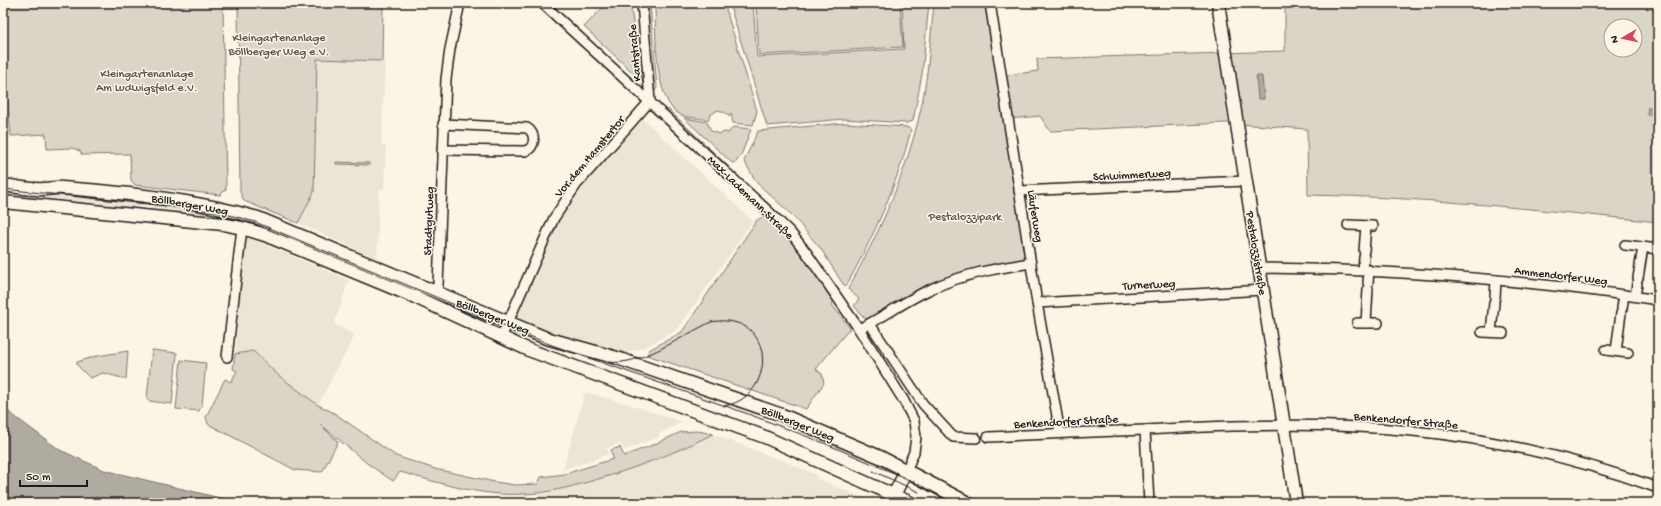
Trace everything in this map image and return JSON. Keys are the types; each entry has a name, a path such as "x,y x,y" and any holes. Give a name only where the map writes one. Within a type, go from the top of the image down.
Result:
{"street":[{"name":"Stadtgutweg","path":"435,292 438,285 443,124 446,79 450,49 460,3"},
{"name":"Max-Lademann-Straße","path":"542,3 650,101 790,232 823,276 859,329 914,421 916,436 914,452 893,499"},
{"name":"Kantstraße","path":"642,3 650,101"},
{"name":"Läuferweg","path":"990,3 1037,303 1060,433"},
{"name":"Pestalozzistraße","path":"1218,3 1296,503"},
{"name":"Vor dem Hamstertor","path":"501,338 554,218 577,184 650,101"},
{"path":"442,150 525,151 530,150 533,146 533,135 527,128 443,124"},
{"name":"Schwimmerweg","path":"1019,191 1246,181"},
{"name":"Böllberger Weg","path":"3,185 36,189 61,187 146,196 183,201 258,218 546,338 617,358 782,415 880,457 968,503"},
{"name":"Böllberger Weg","path":"3,202 152,216 242,228 265,235 415,297 529,350 765,437 893,499 911,503"},
{"path":"1348,225 1370,226 1364,254 1368,286 1366,323"},
{"path":"227,357 242,228"},
{"path":"1625,244 1658,249"},
{"path":"1635,296 1643,247"},
{"path":"859,329 870,324 902,303 948,281 990,269 1031,263"},
{"name":"Ammendorfer Weg","path":"1259,268 1366,270 1438,274 1635,296 1658,300"},
{"name":"Ammendorfer Weg","path":"1496,280 1494,301 1487,332 1503,333"},
{"name":"Turnerweg","path":"1037,303 1263,290"},
{"path":"1616,351 1624,295"},
{"path":"1357,323 1378,323"},
{"path":"870,324 923,404 953,437 976,438"},
{"path":"1606,350 1628,353"},
{"name":"Benkendorfer Straße","path":"988,437 1213,426 1284,425 1414,431 1468,438 1527,450 1615,473 1658,488"},
{"path":"1145,430 1149,503"}],"shaded area":[{"path":"317,59 385,60 381,146 386,146 384,189 379,190 377,259 298,223 314,191"},
{"path":"1256,76 1262,76 1264,99 1258,99"},
{"path":"1648,107 1656,108 1655,116 1647,115"},
{"path":"643,119 753,221 677,330 644,347 621,355 533,327 517,318 559,220 588,180"},
{"path":"54,190 71,194 142,202 141,209 70,202 70,205 3,198 3,191"},
{"path":"152,199 248,217 496,325 492,327 264,232 150,214"},
{"path":"245,236 349,280 334,324 355,335 318,405 278,375 253,351 235,354"},
{"path":"585,392 628,404 682,422 659,434 659,437 624,450 621,443 607,448 609,454 563,470"},
{"path":"3,404 10,413 60,450 104,470 241,503 4,503"},
{"path":"713,434 817,475 816,478 875,503 538,503 539,493 551,492 657,460"}],"green space":[{"name":"Kleingartenanlage Am Ludwigsfeld e.V.","path":"3,3 223,3 226,189 220,195 135,185 131,180 130,154 82,155 80,151 72,148 47,149 46,134 11,136 3,46"},
{"name":"Kleingartenanlage Böllberger Weg e.V.","path":"238,3 383,3 382,61 317,59 314,192 298,223 244,201 240,192"},
{"path":"607,3 630,3 642,81 584,27"},
{"path":"646,3 650,3 657,88 655,91 653,82"},
{"path":"680,3 724,3 757,111 753,125 733,123 731,114 729,117 726,113 718,110 710,115 708,120 681,115 672,108 665,96 658,65 655,5"},
{"path":"729,3 753,3 757,57 904,49 902,3 929,3 922,74 913,121 906,123 844,119 767,126"},
{"path":"756,3 900,3 903,47 759,55"},
{"name":"Pestalozzipark","path":"934,3 990,3 1001,76 1038,71 1037,59 1285,51 1285,3 1658,4 1658,222 1440,201 1308,195 1307,129 1226,123 1050,131 1040,116 1008,119 1031,263 967,275 870,324 854,306 859,299 848,289 889,207 905,165 918,121 928,62"},
{"path":"668,109 729,167 728,169 666,111"},
{"path":"684,118 707,122 711,131 719,134 725,132 728,133 733,127 751,129 742,153 736,162 732,163"},
{"path":"845,123 907,127 911,130 899,171 884,210 846,286 843,284 821,249 792,215 757,183 744,161 758,131"},
{"path":"336,162 369,163 369,165 336,164"},
{"path":"763,217 769,218 786,234 830,294 834,300 832,305 850,328 816,369 822,374 824,383 806,409 647,355 649,350 682,332 757,220"},
{"path":"152,350 177,353 172,404 149,401 147,398"},
{"path":"128,351 126,379 103,373 90,378 77,365 77,362 97,356"},
{"path":"253,351 278,375 318,405 334,413 396,456 435,469 495,482 515,485 538,484 541,477 565,474 613,459 611,450 620,447 624,456 681,432 698,431 713,434 652,461 604,477 549,491 509,494 477,491 446,485 400,472 393,481 368,464 320,424 338,442 322,472 295,470 208,424 206,417 225,379 231,382 237,371 233,369 235,354"},
{"path":"181,360 206,363 202,405 199,411 176,409"}],"tram line":[{"path":"3,189 195,209 222,213 255,222 549,344 751,415 824,443 903,477 951,503"},
{"path":"609,362 634,360 647,355 711,322 733,322 748,329 758,341 762,356 761,373 754,388 742,400 724,406"},
{"path":"873,471 919,492"}]}
